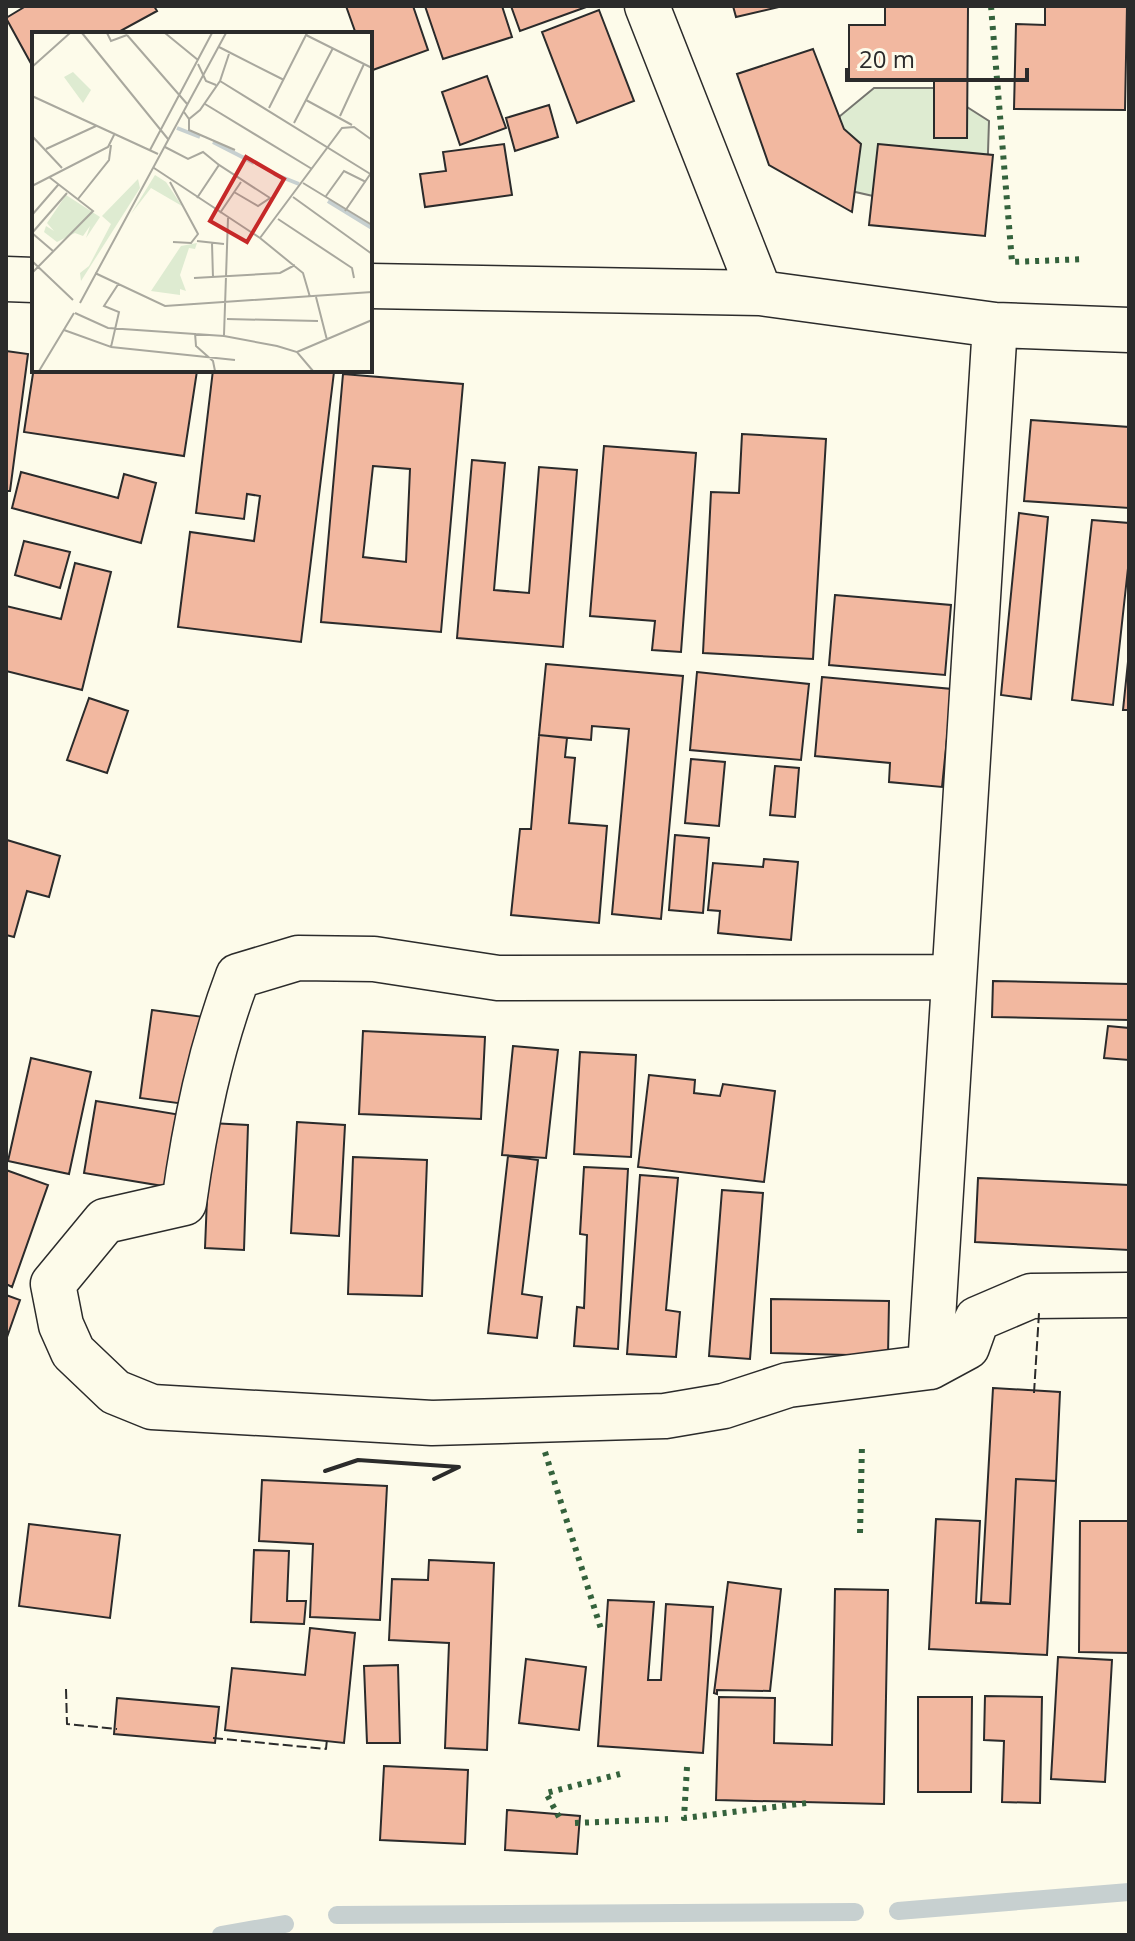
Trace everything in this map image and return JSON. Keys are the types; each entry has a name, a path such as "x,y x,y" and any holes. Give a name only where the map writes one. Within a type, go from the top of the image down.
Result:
{"street":[{"path":"647,6 760,293"},
{"path":"6,279 32,280"},
{"path":"372,286 760,293 995,325 1129,330"},
{"path":"930,1367 995,325"},
{"path":"953,977 498,978 374,959 298,958 238,976 222,1019 196,1119 184,1203 105,1221 53,1284 61,1325 73,1352 115,1392 152,1407 432,1423 665,1416 724,1406 788,1385 930,1367 967,1347 977,1319 1031,1296 1129,1295"}],"green space":[{"path":"874,88 937,88 989,121 987,183 917,206 851,191 819,164 840,116"}],"building":[{"path":"26,6 154,6 157,11 119,32 32,32 32,65 6,18"},
{"path":"346,6 413,6 428,50 372,70 372,32 355,32"},
{"path":"425,6 502,6 512,37 443,59"},
{"path":"511,6 589,6 520,31"},
{"path":"733,6 783,6 736,17"},
{"path":"885,6 968,6 967,138 934,138 934,79 849,79 849,25 885,25"},
{"path":"1045,6 1127,6 1125,110 1014,109 1016,24 1045,25"},
{"path":"599,10 634,101 577,123 542,32"},
{"path":"813,49 844,129 861,144 852,212 769,165 737,74"},
{"path":"487,76 506,128 460,145 442,92"},
{"path":"549,105 558,137 515,151 506,118"},
{"path":"504,144 512,195 425,207 420,174 446,171 443,152"},
{"path":"878,144 993,155 985,236 869,225"},
{"path":"6,351 28,354 10,491 6,491"},
{"path":"33,372 197,372 184,456 24,432"},
{"path":"213,372 334,372 301,642 178,627 190,532 254,541 260,496 247,494 244,519 196,513"},
{"path":"343,374 463,384 441,632 321,622","holes":["373,466 410,469 406,562 363,557"]},
{"path":"1031,420 1129,427 1129,508 1024,501"},
{"path":"742,434 826,439 813,659 703,653 711,492 739,493"},
{"path":"604,446 696,453 681,652 652,650 655,621 590,616"},
{"path":"472,460 505,463 494,590 529,593 539,467 577,470 563,647 457,638"},
{"path":"21,472 118,498 124,474 156,483 141,543 12,508"},
{"path":"1019,513 1048,517 1031,699 1001,695"},
{"path":"1092,520 1129,523 1129,559 1113,705 1072,700"},
{"path":"24,541 70,552 60,588 15,575"},
{"path":"75,563 111,572 82,690 6,671 6,606 61,619"},
{"path":"835,595 951,605 945,675 829,665"},
{"path":"1129,652 1129,710 1123,710"},
{"path":"546,664 683,676 661,919 612,914 629,729 592,726 591,740 539,735"},
{"path":"697,672 809,684 801,760 690,750"},
{"path":"822,677 952,689 942,787 889,782 890,763 815,756"},
{"path":"89,698 128,711 107,773 67,760"},
{"path":"539,735 567,738 565,757 575,758 569,823 607,826 599,923 511,915 520,829 531,829"},
{"path":"691,759 725,762 719,826 685,823"},
{"path":"775,766 799,768 795,817 770,815"},
{"path":"675,835 709,838 703,913 669,910"},
{"path":"7,840 60,856 49,897 27,891 14,937 6,935"},
{"path":"764,859 798,862 791,940 718,933 720,911 708,910 713,863 763,867"},
{"path":"993,981 1129,984 1129,1020 992,1017"},
{"path":"152,1010 204,1017 192,1105 140,1098"},
{"path":"1108,1026 1129,1028 1129,1060 1104,1058"},
{"path":"363,1031 485,1037 481,1119 359,1114"},
{"path":"513,1046 558,1050 546,1158 502,1155"},
{"path":"580,1052 636,1055 631,1157 574,1154"},
{"path":"31,1058 91,1072 69,1174 8,1161"},
{"path":"649,1075 695,1080 694,1093 720,1096 723,1084 775,1091 764,1182 638,1167"},
{"path":"96,1101 181,1115 169,1187 84,1173"},
{"path":"297,1122 345,1125 339,1236 291,1233"},
{"path":"210,1123 248,1125 244,1250 205,1248"},
{"path":"508,1156 538,1160 522,1294 542,1297 537,1338 488,1333"},
{"path":"353,1157 427,1160 422,1296 348,1294"},
{"path":"584,1167 628,1169 618,1349 574,1346 577,1307 584,1308 587,1235 580,1234"},
{"path":"6,1170 48,1185 12,1287 6,1284"},
{"path":"640,1175 678,1178 666,1310 680,1312 676,1357 627,1354"},
{"path":"978,1178 1129,1185 1129,1250 975,1242"},
{"path":"722,1190 763,1193 750,1359 709,1356"},
{"path":"6,1295 20,1300 6,1340"},
{"path":"771,1299 889,1301 888,1356 771,1353"},
{"path":"993,1388 1060,1392 1056,1481 1016,1479 1010,1604 981,1602"},
{"path":"1016,1479 1056,1481 1047,1655 929,1649 936,1519 980,1521 976,1603 1010,1604"},
{"path":"262,1480 387,1486 380,1620 310,1617 313,1544 259,1541"},
{"path":"1080,1521 1129,1521 1129,1653 1079,1652"},
{"path":"29,1524 120,1535 110,1618 19,1606"},
{"path":"254,1550 289,1551 287,1601 306,1601 304,1624 251,1622"},
{"path":"429,1560 494,1563 487,1750 445,1748 449,1643 389,1640 392,1579 428,1580"},
{"path":"728,1582 781,1589 770,1691 717,1690 717,1694 714,1693"},
{"path":"835,1589 888,1590 884,1804 716,1800 719,1697 775,1698 774,1743 832,1745"},
{"path":"608,1600 654,1602 648,1680 661,1680 666,1604 713,1607 703,1753 598,1746"},
{"path":"310,1628 355,1633 344,1743 225,1730 232,1668 305,1675"},
{"path":"1058,1657 1112,1660 1105,1782 1051,1779"},
{"path":"526,1659 586,1667 579,1730 519,1723"},
{"path":"398,1665 400,1743 367,1743 364,1666"},
{"path":"985,1696 1042,1697 1040,1803 1002,1802 1004,1741 984,1740"},
{"path":"918,1697 972,1697 971,1792 918,1792"},
{"path":"117,1698 219,1707 215,1743 114,1734"},
{"path":"384,1766 468,1770 465,1844 380,1840"},
{"path":"507,1810 580,1816 577,1854 505,1850"}],"waterway":[{"path":"898,1911 1129,1892"},
{"path":"337,1915 855,1912"},
{"path":"221,1935 285,1924"}],"hedge":[{"path":"991,6 1012,262 1085,259"},
{"path":"860,1533 862,1444"},
{"path":"545,1452 601,1629"},
{"path":"687,1767 684,1818 807,1803"},
{"path":"559,1817 546,1793 620,1774"},
{"path":"575,1823 668,1819"}],"fence":[{"path":"1034,1393 1039,1313"},
{"path":"66,1689 67,1724 117,1729"},
{"path":"213,1738 326,1749 327,1739"}],"wall":[{"path":"325,1471 358,1460 459,1467 434,1479"}]}
